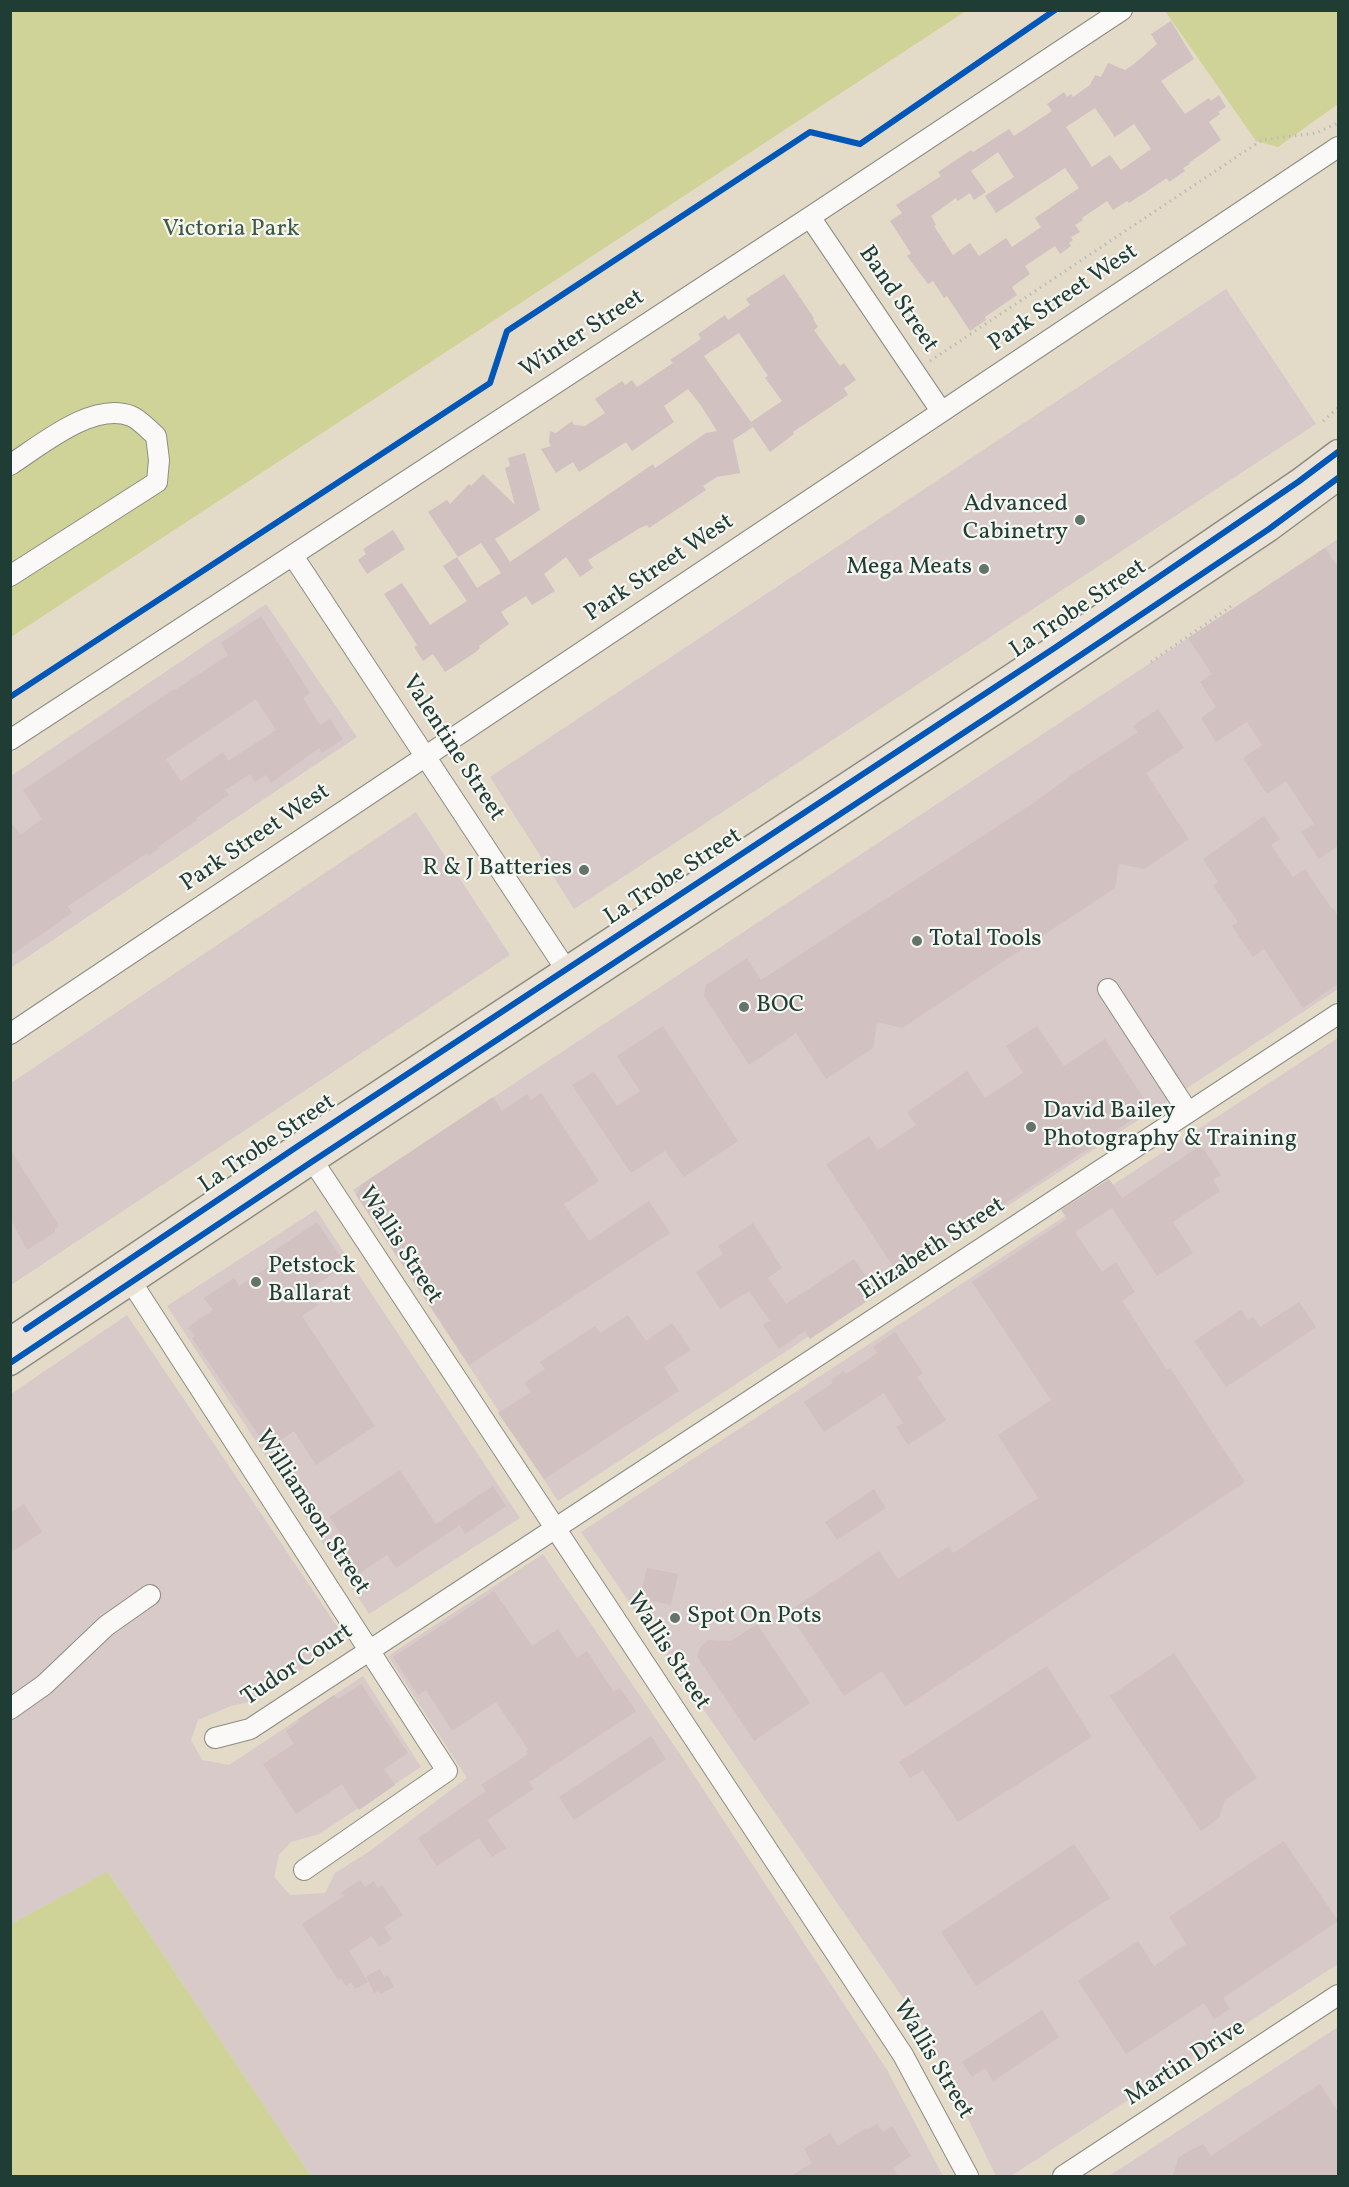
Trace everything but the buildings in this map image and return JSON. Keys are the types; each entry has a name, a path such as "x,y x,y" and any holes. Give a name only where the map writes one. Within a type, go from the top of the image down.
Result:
{"main road":[{"name":"La Trobe Street","path":"572,979 1298,482 1338,452"},
{"name":"La Trobe Street","path":"10,1363 126,1275 307,1153 572,979 1170,595 1338,478"},
{"name":"La Trobe Street","path":"10,1340 126,1275"}],"street":[{"name":"Winter Street","path":"10,740 810,217 1122,10"},
{"name":"Park Street West","path":"10,1034 1338,147"},
{"name":"Band Street","path":"810,217 941,411"},
{"path":"10,465 79,422 105,412 132,416 156,436 159,460 157,482 10,576"},
{"name":"Valentine Street","path":"293,556 572,979"},
{"path":"1108,989 1188,1112"},
{"name":"Elizabeth Street","path":"555,1528 1338,1014"},
{"name":"Wallis Street","path":"307,1153 903,2055 968,2176"},
{"name":"Williamson Street","path":"126,1275 447,1771 304,1870"},
{"name":"Tudor Court","path":"215,1738 250,1729 555,1528"},
{"path":"10,1709 44,1685 106,1626 150,1595"},
{"name":"Martin Drive","path":"1063,2176 1338,1995"}],"path":[{"path":"915,371 1262,140 1316,133 1338,123"},
{"path":"1323,421 1338,408"},
{"path":"1151,662 1233,604"}],"shaded area":[{"path":"1226,289 1316,424 574,909 490,777"},
{"path":"1338,539 1338,989 558,1501 353,1190"},
{"path":"266,604 357,737 11,968 11,776"},
{"path":"416,812 510,955 11,1285 11,1083"},
{"path":"1338,1038 1338,1964 1011,2176 996,2176 925,2030 581,1532"},
{"path":"316,1210 520,1518 369,1614 167,1306"},
{"path":"127,1315 347,1641 250,1702 231,1706 198,1720 191,1740 202,1760 229,1765 363,1676 421,1767 319,1834 291,1842 279,1855 274,1877 290,1895 325,1893 335,1873 370,1851 467,1778 388,1656 543,1554 682,1757 887,2070 943,2176 311,2176 108,1872 11,1924 11,1394"},
{"path":"1338,2027 1338,2176 1109,2176"}],"green space":[{"name":"Victoria Park","path":"11,11 966,11 11,637"},
{"path":"1165,11 1338,11 1338,104 1278,147 1256,141"},
{"path":"107,1872 311,2176 11,2176 11,1924"}],"cycle path":[{"path":"10,697 490,383 507,331 810,132 860,144 1055,10"},
{"path":"26,1329 301,1144 1056,647 1298,482 1338,452"},
{"path":"10,1363 1012,701 1269,529 1338,478"}],"place":[{"name":"Advanced Cabinetry","path":"1080,520"},
{"name":"Mega Meats","path":"984,569"},
{"name":"R & J Batteries","path":"584,870"},
{"name":"Total Tools","path":"917,941"},
{"name":"BOC","path":"744,1007"},
{"name":"David Bailey Photography & Training","path":"1031,1127"},
{"name":"Petstock Ballarat","path":"256,1282"},
{"name":"Spot On Pots","path":"675,1618"}]}
